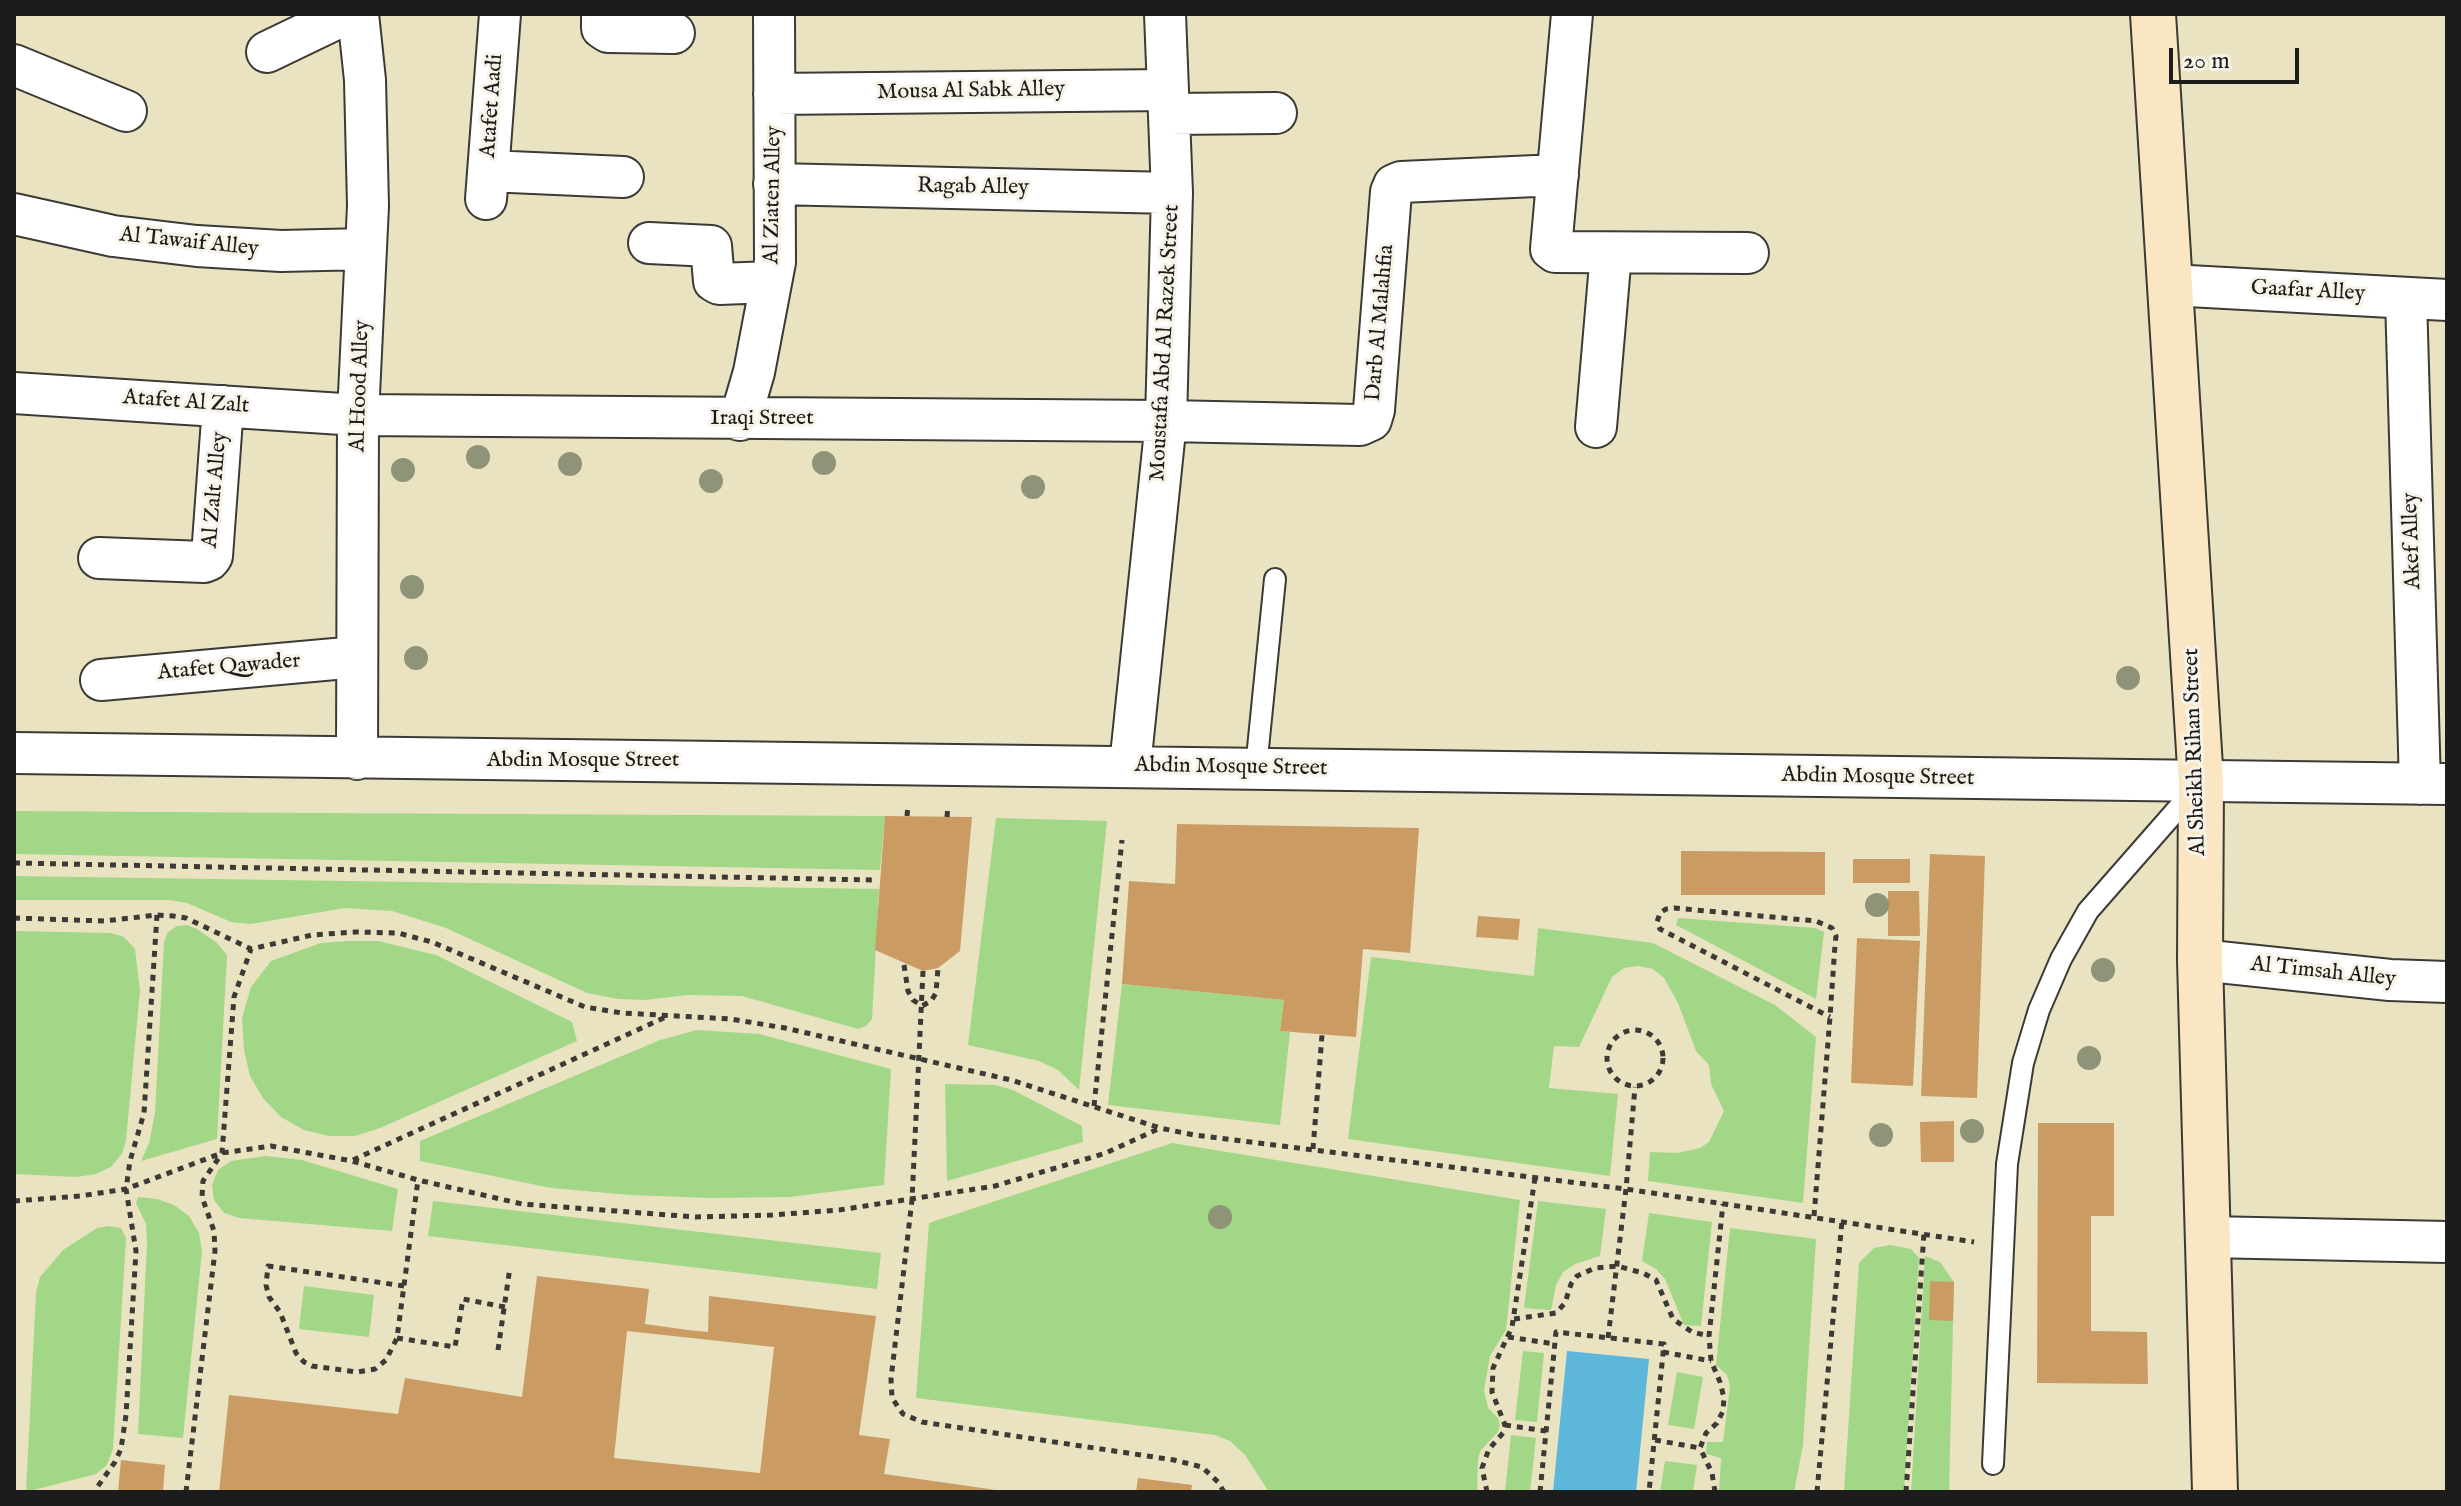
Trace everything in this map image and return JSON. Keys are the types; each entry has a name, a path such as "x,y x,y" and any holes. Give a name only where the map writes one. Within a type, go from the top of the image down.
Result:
{"main road":[{"name":"Al Sheikh Rihan Street","path":"2153,14 2201,783 2200,960 2215,1492"}],"street":[{"path":"267,52 346,14"},
{"name":"Al Hood Alley","path":"357,759 358,415 366,249 365,80 358,14"},
{"name":"Atafet Aadi","path":"500,14 487,185 623,177"},
{"path":"602,14 602,28 608,32 674,33"},
{"name":"Al Ziaten Alley","path":"740,420 754,372 775,262 774,14"},
{"name":"Moustafa Abd Al Razek Street","path":"1130,766 1166,421 1172,193 1165,14"},
{"path":"1572,14 1553,252 1748,253"},
{"path":"14,65 126,111"},
{"name":"Mousa Al Sabk Alley","path":"774,94 1168,102 1276,113"},
{"name":"Darb Al Malahfia","path":"1166,421 1360,425 1371,420 1394,185 1401,182 1558,175"},
{"name":"Ragab Alley","path":"774,184 1172,193"},
{"name":"Al Tawaif Alley","path":"14,214 113,236 197,246 281,251 366,249"},
{"path":"649,243 711,246 714,281 719,284 771,282"},
{"path":"1596,427 1611,253"},
{"name":"Gaafar Alley","path":"2170,285 2447,300"},
{"name":"Akef Alley","path":"2406,298 2434,784"},
{"name":"Atafet Al Zalt","path":"14,393 358,415"},
{"name":"Al Zalt Alley","path":"99,558 209,560 212,556 223,406"},
{"name":"Iraqi Street","path":"358,415 1166,421"},
{"name":"Atafet Qawader","path":"101,680 357,657"},
{"name":"Abdin Mosque Street","path":"14,753 2434,784"},
{"name":"Al Timsah Alley","path":"2200,960 2390,980 2447,982"},
{"path":"2208,1237 2447,1242"}],"lane":[{"path":"1256,768 1275,579"},
{"path":"1993,1464 2010,1137 2023,1063 2039,1010 2061,959 2088,911 2201,783"}],"path":[{"path":"1094,1106 1122,840"},
{"path":"14,863 873,880"},
{"path":"1814,1216 1830,1017 1836,936 1832,928 1825,923 1674,908 1660,913 1657,922 1660,929 1830,1017"},
{"path":"14,918 104,921 157,915 186,918 251,949 312,935 398,933 432,942 585,1007 622,1013 745,1021 1011,1080 1160,1128 1194,1135 1626,1189 2002,1246"},
{"path":"98,1486 121,1449 126,1415 136,1251 126,1189 130,1161 144,1113 157,915"},
{"path":"186,1492 215,1251 214,1231 202,1197 203,1181 222,1153 234,997 251,949"},
{"path":"904,965 908,991 913,1000 922,1006"},
{"path":"922,1006 931,1001 936,993 938,968"},
{"path":"923,971 912,1200 891,1379 892,1398 903,1414 922,1422 1174,1460 1202,1467 1224,1492"},
{"path":"352,1161 671,1015"},
{"path":"1636,1029 1650,1033 1660,1043 1664,1058 1660,1072 1649,1083 1635,1087 1620,1083 1610,1072 1606,1057 1610,1043 1621,1032 1636,1029"},
{"path":"1313,1149 1322,1035"},
{"path":"1608,1338 1635,1087"},
{"path":"14,1201 126,1189 222,1153 271,1146 352,1161 522,1204 696,1217 839,1210 995,1186 1077,1163 1160,1128"},
{"path":"1487,1492 1482,1468 1489,1449 1503,1433 1505,1425 1491,1382 1493,1368 1514,1319 1535,1178"},
{"path":"404,1286 268,1266 266,1285 296,1353 304,1362 312,1366 357,1372 375,1369 386,1360 397,1338 404,1286 418,1180"},
{"path":"1715,1492 1712,1473 1700,1448 1706,1433 1717,1423 1723,1411 1724,1398 1711,1361 1709,1336 1723,1204"},
{"path":"1817,1492 1842,1221"},
{"path":"1906,1492 1924,1233"},
{"path":"1514,1319 1556,1313 1565,1303 1577,1276 1595,1268 1617,1266 1656,1280 1673,1319 1692,1332 1709,1336"},
{"path":"498,1350 510,1267"},
{"path":"397,1338 455,1347 463,1299 505,1307"},
{"path":"1540,1492 1556,1332 1664,1344 1649,1492"},
{"path":"1508,1337 1555,1344"},
{"path":"1663,1352 1711,1361"},
{"path":"1505,1425 1546,1431"},
{"path":"1655,1440 1700,1448"}],"green space":[{"path":"14,811 885,816 880,870 14,854"},
{"path":"996,818 1107,821 1079,1090 1058,1070 1039,1061 968,1045"},
{"path":"14,876 879,889 872,1019 858,1029 742,996 688,995 644,1000 587,993 446,928 392,911 345,908 251,924 231,922 187,903 169,900 14,900"},
{"path":"1678,918 1815,928 1824,932 1816,999 1676,925"},
{"path":"187,925 216,942 227,955 217,1139 141,1161 149,1143 155,1113 164,942 168,932 177,926"},
{"path":"1538,928 1653,943 1775,1005 1816,1037 1803,1203 1648,1181 1650,1152 1677,1153 1700,1148 1709,1142 1724,1111 1711,1084 1709,1065 1696,1051 1678,1003 1664,978 1653,969 1638,966 1624,968 1612,977 1579,1047 1554,1046 1549,1088 1618,1094 1610,1176 1348,1139 1371,957 1534,976"},
{"path":"14,931 111,933 124,937 135,949 140,990 126,1141 122,1154 111,1167 96,1174 76,1177 14,1174"},
{"path":"378,941 436,955 572,1022 577,1041 380,1128 355,1136 329,1136 304,1130 281,1117 263,1098 250,1076 242,1018 251,987 271,961 321,943"},
{"path":"1122,984 1284,1000 1280,1031 1290,1032 1280,1125 1108,1105"},
{"path":"697,1030 759,1034 891,1069 884,1185 790,1197 630,1195 551,1188 420,1161 420,1141 660,1040"},
{"path":"945,1084 995,1085 1013,1090 1082,1126 1083,1142 947,1181"},
{"path":"1172,1143 1520,1200 1506,1330 1490,1356 1484,1390 1488,1408 1498,1418 1500,1425 1478,1458 1477,1492 1269,1492 1245,1455 1230,1441 1215,1435 916,1398 929,1223"},
{"path":"266,1156 302,1160 398,1189 392,1231 239,1218 224,1213 214,1200 212,1185 218,1170 231,1161"},
{"path":"138,1197 174,1205 189,1216 199,1233 202,1251 183,1438 138,1434 147,1242 146,1224 136,1203"},
{"path":"433,1201 881,1253 877,1289 428,1236"},
{"path":"1538,1201 1606,1209 1600,1256 1575,1264 1563,1272 1556,1285 1551,1310 1524,1308"},
{"path":"1649,1213 1712,1222 1701,1326 1684,1325 1665,1279 1642,1261"},
{"path":"97,1228 121,1228 126,1238 113,1449 107,1465 96,1474 26,1492 36,1293 40,1277 63,1250"},
{"path":"1730,1228 1816,1239 1803,1445 1794,1492 1719,1492 1721,1458 1706,1454 1707,1442 1723,1442 1730,1386 1727,1375 1716,1365"},
{"path":"1890,1245 1911,1249 1919,1258 1904,1492 1844,1492 1859,1263 1874,1248"},
{"path":"1925,1256 1940,1262 1954,1282 1949,1492 1911,1492"},
{"path":"304,1286 374,1295 369,1337 299,1329"},
{"path":"1523,1351 1544,1353 1537,1422 1515,1420"},
{"path":"1677,1372 1703,1377 1694,1429 1668,1425"},
{"path":"1511,1435 1536,1438 1530,1492 1505,1492"},
{"path":"1665,1461 1697,1465 1693,1492 1660,1492"}],"water":[{"path":"1567,1351 1649,1359 1636,1492 1553,1492"}],"building":[{"path":"885,816 972,817 960,951 938,968 923,971 875,950"},
{"path":"1177,824 1419,828 1410,953 1363,949 1356,1037 1280,1031 1284,1000 1122,984 1129,881 1175,884"},
{"path":"1681,851 1825,852 1825,895 1681,895"},
{"path":"1930,854 1985,856 1977,1098 1921,1096"},
{"path":"1853,859 1910,859 1910,883 1853,883"},
{"path":"1888,891 1919,891 1920,936 1888,936"},
{"path":"1478,916 1520,919 1518,940 1476,937"},
{"path":"1857,938 1920,941 1913,1086 1851,1083"},
{"path":"1954,1121 1954,1162 1921,1162 1920,1122"},
{"path":"2038,1123 2114,1123 2114,1216 2091,1216 2091,1331 2147,1332 2148,1384 2037,1383"},
{"path":"537,1276 649,1289 645,1324 688,1330 708,1332 709,1296 876,1316 859,1435 890,1439 884,1474 1010,1492 219,1492 229,1395 398,1414 405,1378 522,1397","holes":["627,1331 774,1347 760,1473 614,1458"]},
{"path":"1930,1281 1954,1282 1953,1321 1929,1320"},
{"path":"121,1460 165,1465 163,1492 118,1492"},
{"path":"1138,1478 1192,1485 1191,1492 1136,1492"}]}
